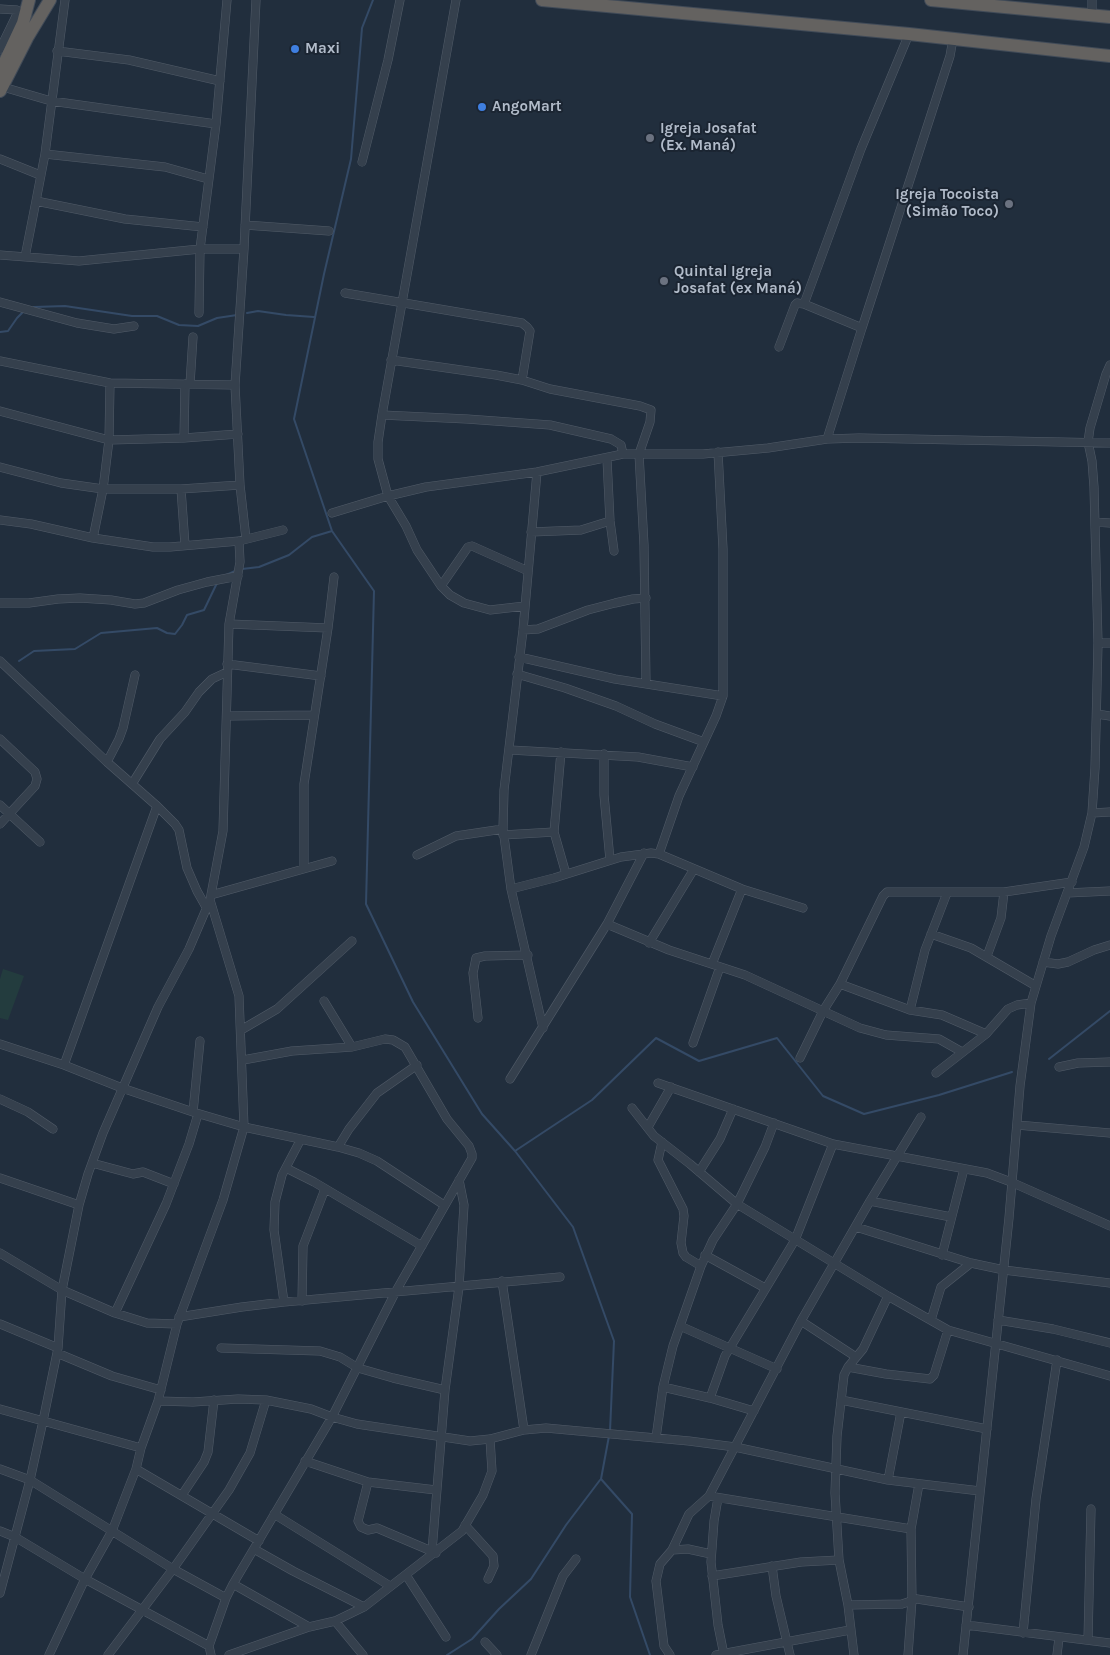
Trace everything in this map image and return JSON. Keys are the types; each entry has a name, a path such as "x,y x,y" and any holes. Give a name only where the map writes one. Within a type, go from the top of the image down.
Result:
{"highway":[{"path":"0,72 23,23 29,0"},
{"path":"1,89 27,38 50,0"},
{"path":"542,0 909,34 1110,56"},
{"path":"931,0 1012,4 1110,18"}],"street":[{"path":"25,257 45,154 50,101 65,0"},
{"path":"199,313 200,248 216,124 227,0"},
{"path":"0,1593 30,1480 43,1421 57,1351 62,1290 79,1205 92,1163 122,1088 168,987 189,949 209,901 223,831 228,716 227,668 229,624 238,576 242,540 235,385 244,249 256,0"},
{"path":"362,162 388,60 400,0"},
{"path":"456,0 391,360 378,442 378,459 388,496 402,518 423,561 441,586 450,595 464,604 477,608 490,610 525,606"},
{"path":"1092,0 1092,15"},
{"path":"0,9 17,10 18,12 0,49"},
{"path":"804,304 860,150 909,34"},
{"path":"827,439 954,39"},
{"path":"57,51 129,60 220,81"},
{"path":"1,89 50,101 216,124"},
{"path":"45,154 165,167 208,179"},
{"path":"0,159 40,175"},
{"path":"36,200 126,219 202,227"},
{"path":"245,225 329,231"},
{"path":"0,256 79,261 200,248 244,249"},
{"path":"345,293 522,323 530,331 522,380"},
{"path":"0,302 77,323 114,329 134,326"},
{"path":"779,347 797,304 804,304 862,328"},
{"path":"184,438 193,337"},
{"path":"391,360 496,375 522,380 550,389 640,406 651,410 652,415 639,454 646,598 646,683"},
{"path":"0,361 110,383 235,385"},
{"path":"963,1655 1004,1270 1020,1086 1032,1003 1042,962 1084,847 1092,813 1097,714 1098,643 1094,486 1088,442 1090,428 1110,365"},
{"path":"93,538 103,489 109,440 110,383"},
{"path":"0,411 109,440 238,434"},
{"path":"382,415 550,425 611,439 621,445 623,454"},
{"path":"332,513 388,496 440,485 537,472 607,459 623,454 681,455 768,448 827,439 859,438 1110,443"},
{"path":"659,854 679,796 723,696 723,549 718,452"},
{"path":"607,459 610,522 614,551"},
{"path":"0,467 74,486 103,489 181,489 240,485"},
{"path":"537,472 525,606 504,790 503,832 511,889 528,955 543,1028"},
{"path":"181,489 185,545"},
{"path":"0,520 31,524 93,538 153,547 242,540 283,530"},
{"path":"531,532 581,530 610,522"},
{"path":"1095,522 1110,523"},
{"path":"441,586 468,547 472,546 528,571"},
{"path":"0,603 29,603 80,598 135,604 144,603 207,582 238,576"},
{"path":"304,868 303,801 334,577"},
{"path":"522,630 538,629 588,610 633,598 646,598"},
{"path":"229,624 328,628"},
{"path":"1098,643 1110,643"},
{"path":"519,657 615,679 723,696"},
{"path":"0,661 107,762 157,806 179,830 187,868 197,891 209,901 238,992 243,1060 244,1128 223,1200 178,1320 161,1390 141,1448 136,1469 112,1531 85,1579 49,1655"},
{"path":"132,784 160,739 185,712 199,692 227,668 321,676"},
{"path":"107,762 124,728 135,674"},
{"path":"517,674 607,703 655,724 704,742"},
{"path":"1097,714 1110,716"},
{"path":"228,716 314,715"},
{"path":"0,739 35,772 37,779 35,786 0,824"},
{"path":"510,750 604,754 662,760 693,767"},
{"path":"561,752 554,832 566,874"},
{"path":"604,754 604,795 610,860"},
{"path":"0,805 40,842"},
{"path":"64,1065 157,806"},
{"path":"1092,813 1110,812"},
{"path":"417,855 456,836 503,832 554,832"},
{"path":"511,889 610,860 644,853 659,854 742,889 803,908"},
{"path":"510,1079 607,924 644,853"},
{"path":"209,901 304,868 332,861"},
{"path":"650,942 694,869"},
{"path":"800,1058 822,1011 840,984 883,896 887,892 1004,892 1072,882"},
{"path":"693,1043 716,965 742,889"},
{"path":"1067,894 1110,891"},
{"path":"987,956 999,925 1004,892"},
{"path":"910,1010 923,958 947,893"},
{"path":"607,924 650,942 745,975 843,1021 873,1032 895,1036 938,1039 962,1052"},
{"path":"932,934 987,956 1036,986"},
{"path":"241,1030 277,1008 352,941"},
{"path":"1042,962 1058,964 1068,962 1110,945"},
{"path":"478,1018 473,973 476,958 484,956 528,955"},
{"path":"840,984 910,1010 942,1015 986,1034"},
{"path":"324,1001 352,1047"},
{"path":"936,1073 986,1034 1008,1009 1016,1005 1032,1003"},
{"path":"210,1655 209,1646 233,1584 332,1417 396,1291 472,1158 471,1150 447,1119 405,1047 393,1040 386,1039 352,1047 292,1051 243,1060"},
{"path":"115,1313 174,1184 196,1113 200,1041"},
{"path":"0,1044 64,1065 122,1088 244,1128 359,1153 377,1161 444,1205"},
{"path":"1059,1067 1078,1063 1110,1062"},
{"path":"338,1147 349,1129 377,1093 417,1066"},
{"path":"658,1083 833,1144 987,1173 1110,1226"},
{"path":"648,1128 671,1087"},
{"path":"0,1099 28,1112 53,1128"},
{"path":"632,1108 662,1142 737,1204 888,1296 948,1330 1110,1376"},
{"path":"699,1172 720,1139 734,1109"},
{"path":"670,1655 664,1646 656,1581 662,1559 672,1550 689,1514 709,1496 801,1321 921,1117"},
{"path":"656,1438 663,1387 680,1326 705,1255 737,1204 765,1147 774,1123"},
{"path":"1017,1125 1110,1133"},
{"path":"284,1302 274,1221 276,1192 301,1139"},
{"path":"662,1142 658,1160 683,1209 681,1243 683,1253 701,1266"},
{"path":"710,1398 730,1348 795,1240 833,1144"},
{"path":"92,1163 133,1174 143,1172 174,1184"},
{"path":"286,1168 422,1246"},
{"path":"942,1255 964,1169"},
{"path":"0,1178 79,1205"},
{"path":"434,1552 440,1437 459,1287 464,1204 459,1180"},
{"path":"302,1300 304,1246 325,1189"},
{"path":"870,1201 951,1217"},
{"path":"856,1227 971,1263 1004,1270 1110,1283"},
{"path":"0,1253 62,1290 115,1313 147,1323 178,1320 242,1307 284,1302 560,1277"},
{"path":"705,1255 765,1288"},
{"path":"931,1320 941,1287 971,1263"},
{"path":"502,1282 524,1430"},
{"path":"854,1655 848,1605 839,1560 836,1517 835,1470 842,1383 848,1367 867,1340 888,1296"},
{"path":"998,1320 1053,1329 1110,1343"},
{"path":"801,1321 856,1357"},
{"path":"0,1324 112,1376 161,1390"},
{"path":"680,1326 777,1369"},
{"path":"848,1367 930,1379 934,1375 948,1330"},
{"path":"221,1348 320,1351 340,1357 358,1368 445,1390"},
{"path":"1023,1632 1036,1499 1057,1360"},
{"path":"663,1387 754,1411"},
{"path":"158,1400 193,1402 238,1399 266,1400 311,1409 357,1424 470,1441 490,1439 524,1430 546,1428 656,1438 735,1447 888,1480 980,1491"},
{"path":"182,1495 204,1462 208,1452 214,1400"},
{"path":"108,1655 173,1569 228,1490 250,1453 266,1400"},
{"path":"841,1400 987,1430"},
{"path":"0,1409 141,1448"},
{"path":"888,1480 901,1412"},
{"path":"229,1655 309,1627 335,1621 364,1607 462,1531 483,1495 492,1471 490,1439"},
{"path":"304,1462 368,1482 436,1490"},
{"path":"0,1469 30,1480 173,1569 226,1598"},
{"path":"136,1469 259,1541"},
{"path":"368,1482 358,1521 361,1527 368,1530 376,1528 434,1552"},
{"path":"908,1655 912,1600 911,1529 919,1484"},
{"path":"709,1496 911,1529"},
{"path":"718,1498 711,1554 721,1654 850,1630"},
{"path":"1088,1640 1091,1509"},
{"path":"274,1514 390,1586"},
{"path":"465,1525 493,1556 494,1566 488,1579"},
{"path":"0,1531 15,1537 85,1579 209,1646"},
{"path":"254,1548 293,1571 364,1607"},
{"path":"672,1550 688,1548 711,1554"},
{"path":"531,1655 563,1576 576,1559"},
{"path":"712,1576 772,1566 839,1560"},
{"path":"772,1566 776,1596 790,1655"},
{"path":"406,1574 446,1637"},
{"path":"233,1584 309,1627"},
{"path":"848,1605 902,1604 912,1600 968,1607"},
{"path":"335,1621 363,1655"},
{"path":"966,1625 1110,1643"},
{"path":"1057,1655 1058,1638"},
{"path":"485,1642 497,1655"}],"green space":[{"path":"3,969 24,976 8,1020 0,1018 0,979"}],"waterway":[{"path":"373,0 362,28 351,159 324,274 294,419 332,531 374,591 366,904 413,1002 482,1114 515,1151"},
{"path":"34,307 65,306 132,316 157,316 179,325 198,326 217,318 237,315"},
{"path":"247,313 258,311 314,317"},
{"path":"0,332 8,331 23,312"},
{"path":"242,569 259,567 289,555 312,537 332,531"},
{"path":"224,576 235,571"},
{"path":"19,661 34,651 75,649 101,633 157,628 167,633 175,634 187,615 204,610 217,583"},
{"path":"1049,1059 1110,1011"},
{"path":"610,1431 614,1341 573,1227 515,1151 592,1100 656,1038 699,1061 777,1038 823,1096 864,1114 939,1095 1012,1072"},
{"path":"609,1436 601,1479 632,1514 630,1597 650,1655"},
{"path":"447,1655 472,1639 499,1609 531,1579 566,1525 600,1480"}],"place":[{"name":"Maxi","path":"295,49"},
{"name":"AngoMart","path":"482,107"},
{"name":"Igreja Josafat (Ex. Maná)","path":"650,138"},
{"name":"Igreja Tocoista (Simão Toco)","path":"1009,204"},
{"name":"Quintal Igreja Josafat (ex Maná)","path":"664,281"}]}
